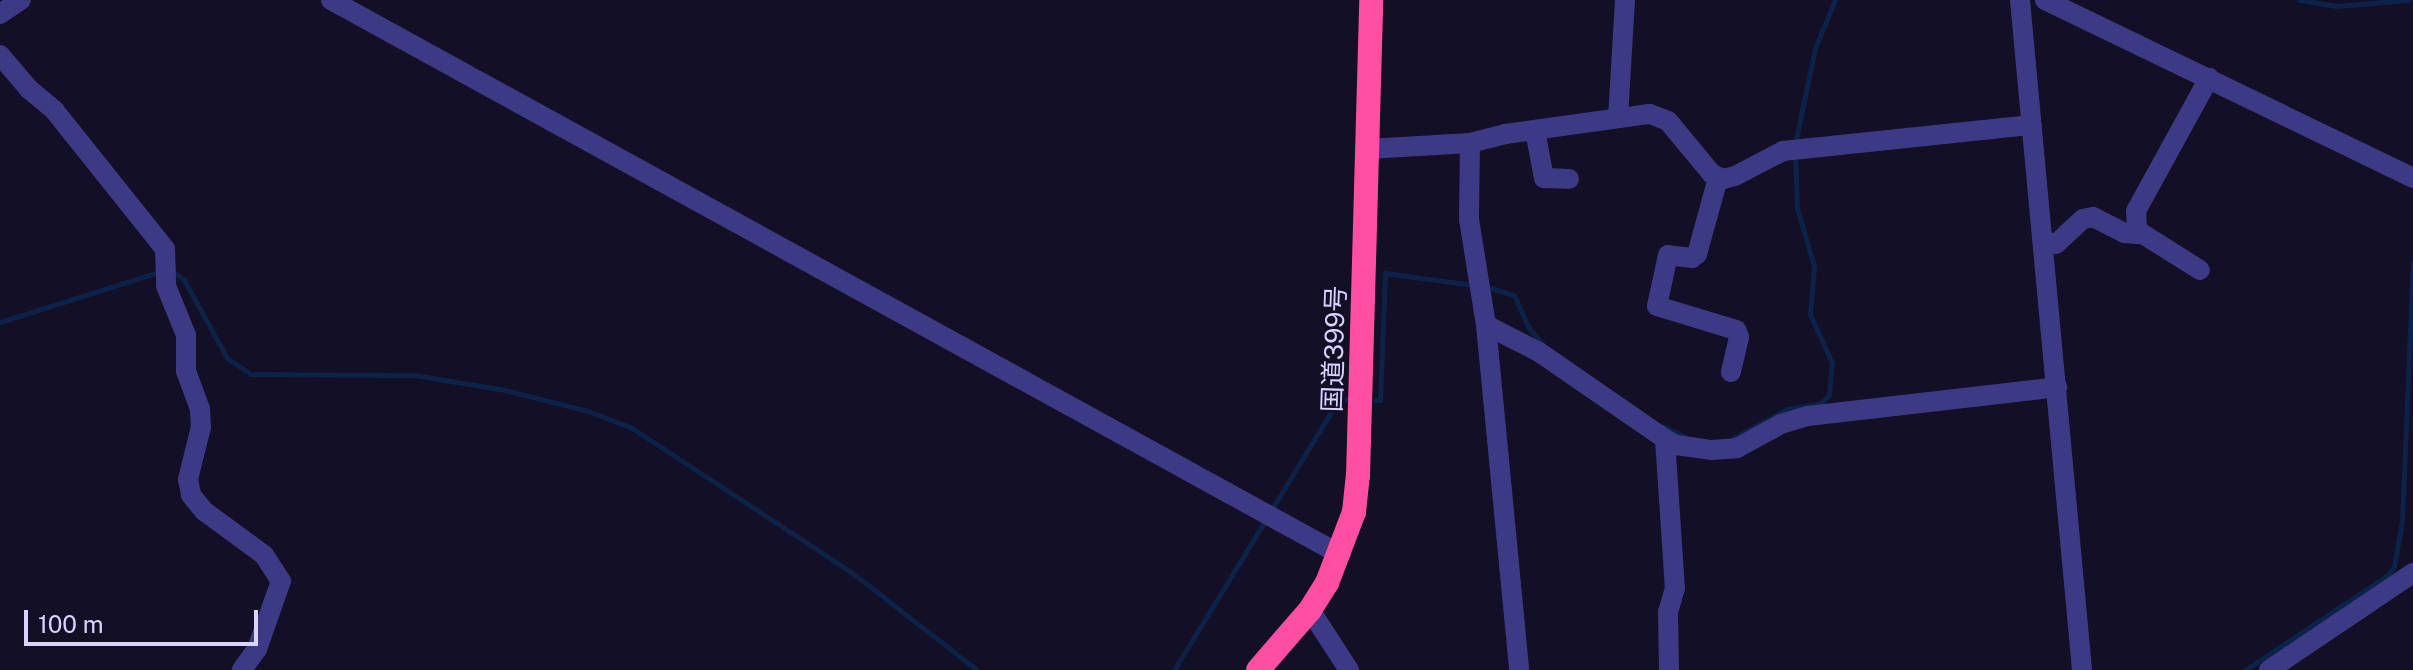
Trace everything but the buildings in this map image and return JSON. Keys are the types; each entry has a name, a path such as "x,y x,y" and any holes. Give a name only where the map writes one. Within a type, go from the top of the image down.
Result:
{"highway":[{"name":"国道399号","path":"1258,670 1310,610 1341,555 1354,512 1358,476 1371,0"}],"street":[{"path":"0,14 21,0"},
{"path":"331,0 1341,555"},
{"path":"1618,118 1625,0"},
{"path":"2020,0 2082,670"},
{"path":"2045,0 2413,178"},
{"path":"0,55 29,89 54,110 165,249 166,268 186,335 186,371 200,409 201,427 188,479 191,495 204,511 264,555 281,581 257,649 242,670"},
{"path":"2138,231 2136,211 2209,78"},
{"path":"1368,149 1470,143 1535,130 1650,114 1662,117 1718,178"},
{"path":"1718,178 1735,176 1791,150 2032,125"},
{"path":"1535,130 1544,178 1569,179"},
{"path":"1470,143 1468,204 1486,325 1519,670"},
{"path":"1718,178 1697,254 1692,258 1668,255 1657,306 1736,330 1739,337 1731,372"},
{"path":"2044,241 2056,244 2083,219 2093,217 2124,233 2138,231 2200,270"},
{"path":"1486,325 1539,352 1665,439 1692,448 1726,451 1751,443 1781,424 1808,416 2057,387"},
{"path":"1665,439 1675,588 1668,612 1669,670"},
{"path":"2269,670 2396,588 2413,573"},
{"path":"1310,610 1349,670"}],"waterway":[{"path":"1795,144 1815,48 1835,0"},
{"path":"2299,0 2336,6 2408,0"},
{"path":"1728,441 1787,409 1820,404 1829,395 1832,363 1810,314 1814,266 1797,208 1795,154"},
{"path":"2245,670 2388,575 2394,566 2402,521 2413,263"},
{"path":"0,322 162,271"},
{"path":"172,271 184,280 227,358 251,374 414,375 505,390 588,411 632,428 850,571 977,670"},
{"path":"1375,400 1380,400 1385,273 1473,285"},
{"path":"1487,287 1514,295 1529,328 1542,344"},
{"path":"1270,512 1339,399 1348,399"},
{"path":"1663,426 1686,437"},
{"path":"1174,670 1265,521"}]}
